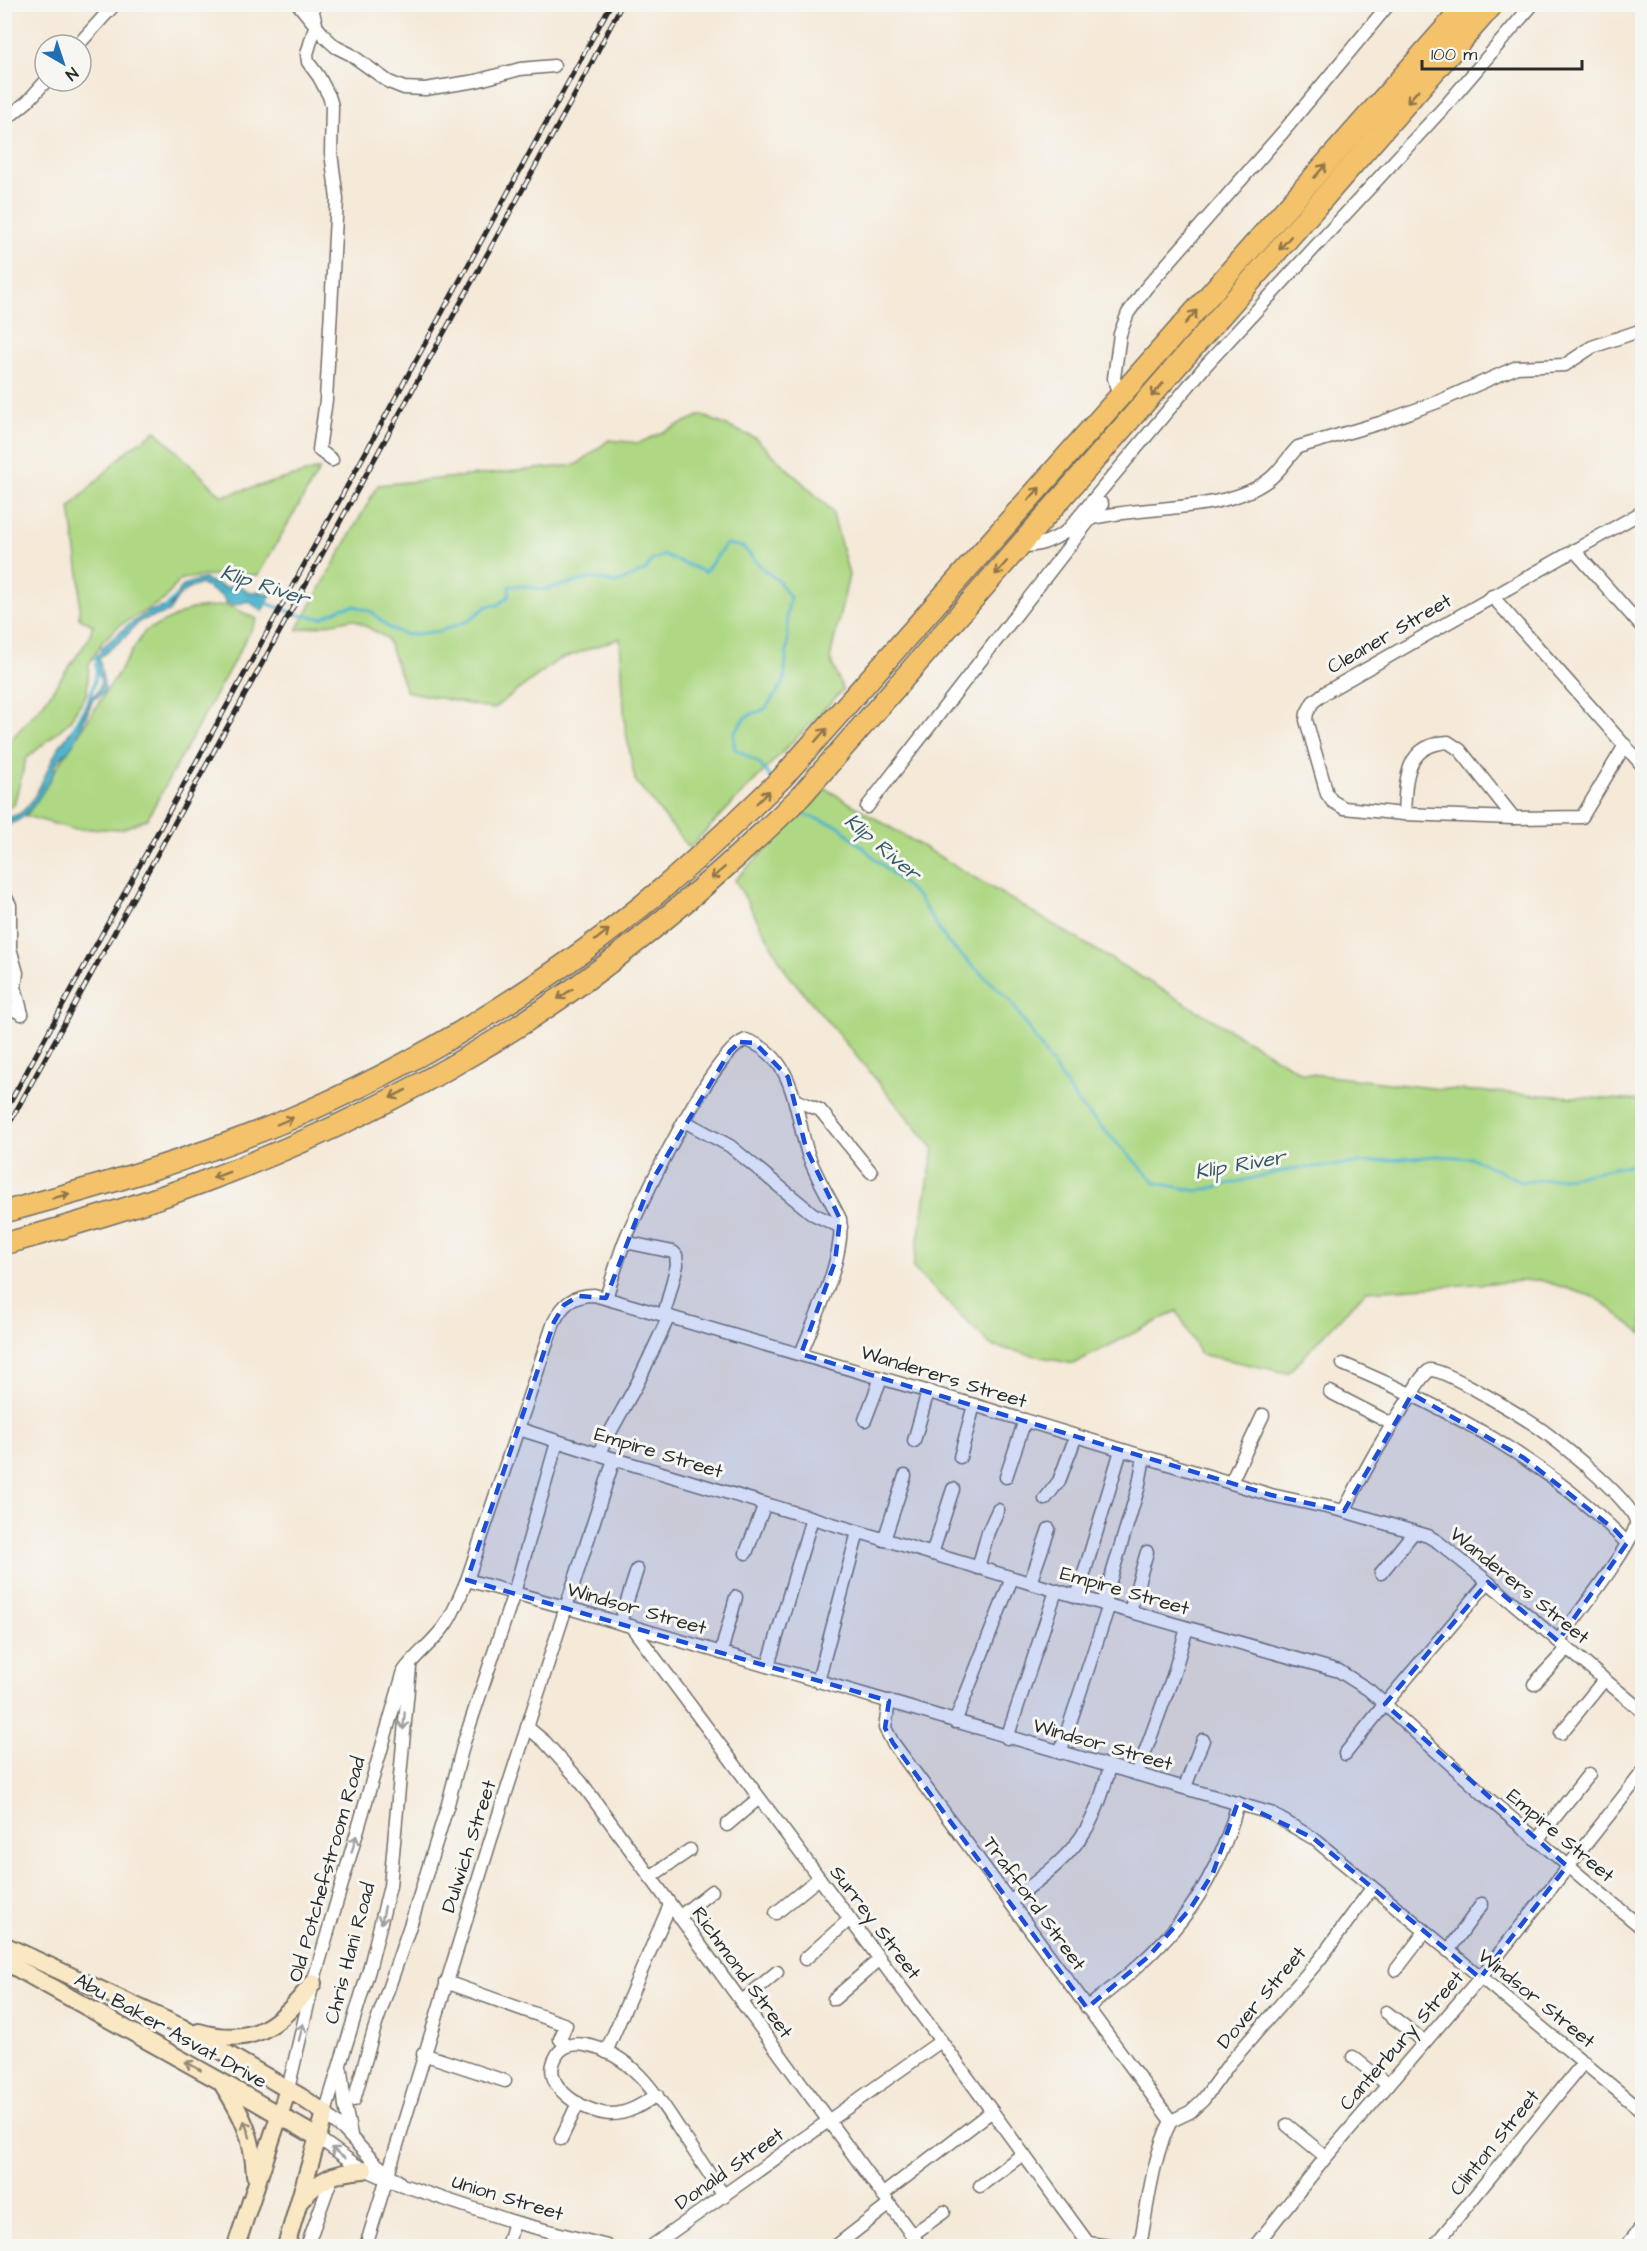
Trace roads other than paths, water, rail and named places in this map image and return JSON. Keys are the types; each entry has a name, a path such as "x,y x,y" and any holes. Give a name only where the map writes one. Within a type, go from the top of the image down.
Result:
{"highway":[{"path":"4,1212 136,1175 227,1144 312,1110 378,1078 529,989 661,890 782,778 1467,4"},
{"path":"4,1244 143,1203 237,1169 323,1131 477,1052 583,981 673,912 762,834 800,797 1493,4"}],"main road":[{"name":"Abu Baker Asvat Drive","path":"4,1945 181,2027 325,2113"},
{"name":"Abu Baker Asvat Drive","path":"4,1961 317,2137"},
{"path":"181,2027 226,2037 242,2037 258,2033 287,2014 313,1983"},
{"path":"220,2081 238,2108 247,2128 252,2145 255,2185"},
{"path":"236,2247 288,2089"},
{"name":"Chris Hani Road","path":"286,2247 325,2113"},
{"path":"300,2201 318,2183 333,2174 364,2170"}],"street":[{"path":"89,33 115,4"},
{"path":"298,4 336,47 350,54 389,82 405,88 425,89 476,81 520,69 554,66"},
{"path":"311,4 316,24 307,54 308,62 320,77 332,106 331,153 336,177 337,199 326,399 319,450 332,460"},
{"path":"1119,398 1114,378 1120,334 1128,313 1146,288 1283,132 1389,4"},
{"path":"1066,532 1208,364 1448,103 1533,4"},
{"path":"4,120 35,93"},
{"path":"1020,547 1045,543 1090,519 1193,505 1240,495 1268,480 1298,447 1380,423 1440,401 1516,367 1565,365 1592,347 1642,330"},
{"path":"867,807 1102,504"},
{"name":"Cleaner Street","path":"1625,746 1582,817 1514,818 1350,810 1332,801 1323,785 1308,728 1307,713 1313,702 1326,692 1642,512"},
{"path":"1574,550 1642,627"},
{"path":"1492,596 1642,765"},
{"path":"1404,814 1409,767 1418,754 1425,749 1434,744 1448,742 1460,750 1514,818"},
{"path":"4,894 10,905 10,948 17,973 15,987 22,1014 4,1005"},
{"path":"606,1298 625,1242 650,1184 684,1121 730,1051 746,1040 764,1049 778,1062 788,1077 798,1120 814,1170 840,1219 841,1227 835,1262 801,1354"},
{"path":"795,1100 820,1110 872,1172"},
{"path":"684,1121 730,1146 813,1214 841,1227"},
{"path":"598,1455 638,1382 666,1315 677,1265 676,1255 672,1252 625,1242"},
{"name":"Wanderers Street","path":"409,1663 428,1646 447,1623 466,1581 559,1312 564,1305 578,1296 594,1294 928,1391 1270,1495 1344,1512 1414,1532 1438,1542 1642,1711"},
{"path":"1343,1364 1412,1394 1524,1458 1585,1504 1627,1543"},
{"path":"1344,1512 1363,1473 1392,1424 1427,1372 1436,1370 1544,1431 1611,1489 1630,1511 1636,1524 1627,1543 1563,1645 1534,1684"},
{"path":"865,1420 881,1378"},
{"path":"914,1441 928,1391"},
{"path":"1330,1392 1392,1424"},
{"path":"960,1457 974,1405"},
{"path":"1231,1482 1263,1415"},
{"path":"1006,1477 1025,1420"},
{"name":"Empire Street","path":"519,1429 598,1455 978,1568 1339,1671 1357,1681 1385,1704 1537,1840 1642,1928"},
{"path":"1045,1499 1059,1481 1076,1436"},
{"path":"354,2100 374,2030 413,1917 448,1804 464,1742 514,1593 557,1442"},
{"path":"1077,1597 1121,1450"},
{"path":"1060,1753 1106,1605 1138,1489 1144,1457"},
{"name":"Dulwich Street","path":"366,2247 423,2054 614,1459"},
{"path":"884,1540 905,1476"},
{"path":"932,1554 953,1489"},
{"path":"746,1553 765,1504"},
{"path":"978,1568 988,1532 998,1510"},
{"path":"768,1666 812,1518"},
{"path":"1030,1583 1049,1529"},
{"path":"818,1681 858,1532"},
{"path":"1381,1573 1414,1532"},
{"path":"1130,1611 1147,1552"},
{"path":"625,1625 637,1570"},
{"path":"955,1722 1012,1578"},
{"name":"Windsor Street","path":"466,1581 565,1607 1270,1813 1300,1830 1642,2111"},
{"path":"1345,1754 1488,1582"},
{"path":"1007,1738 1056,1591"},
{"path":"721,1653 736,1597"},
{"name":"Surrey Street","path":"625,1625 880,1959 1088,2245"},
{"path":"1137,1774 1173,1676 1187,1628"},
{"name":"Old Potchefstroom Road","path":"288,2089 313,1983 404,1671 409,1663"},
{"name":"Chris Hani Road","path":"325,2113 369,1970 390,1886 411,1673 409,1663"},
{"path":"1561,1733 1604,1680"},
{"name":"Trafford Street","path":"889,1701 885,1728 893,1743 1171,2121"},
{"name":"Richmond Street","path":"527,1727 545,1742 581,1782 920,2247"},
{"path":"1185,1787 1203,1740"},
{"path":"1010,1902 1053,1869 1077,1843 1093,1816 1110,1767"},
{"name":"Canterbury Street","path":"1255,2247 1326,2157 1480,1978 1642,1773"},
{"path":"1537,1840 1589,1774"},
{"path":"726,1825 759,1798"},
{"path":"1087,2008 1148,1958 1190,1909 1213,1873 1231,1829 1238,1803"},
{"path":"650,1877 690,1850"},
{"path":"776,1913 819,1878"},
{"name":"Dover Street","path":"1171,2121 1190,2112 1203,2100 1229,2064 1320,1959 1372,1888"},
{"path":"679,1917 712,1891"},
{"path":"1448,1951 1482,1904"},
{"path":"606,2052 670,1905"},
{"path":"805,1959 850,1919"},
{"path":"1396,1970 1425,1932"},
{"path":"834,1999 880,1959"},
{"path":"741,2001 777,1972"},
{"path":"446,1982 566,2025 560,2039 566,2046"},
{"path":"1386,2012 1425,2042"},
{"name":"Donald Street","path":"652,2247 940,2041"},
{"path":"657,2095 639,2107 612,2114 596,2111 578,2103 559,2090 553,2080 552,2067 557,2054 566,2046 577,2044 606,2052 633,2069 657,2095 723,2196"},
{"path":"423,2054 506,2081"},
{"path":"1353,2057 1388,2085"},
{"path":"340,2062 351,2137"},
{"name":"Clinton Street","path":"1434,2247 1584,2062"},
{"path":"561,2139 578,2103"},
{"path":"836,2247 886,2200 992,2111"},
{"name":"Union Street","path":"325,2113 386,2175"},
{"path":"1140,2247 1158,2159 1171,2121"},
{"path":"1287,2125 1326,2157"},
{"name":"Union Street","path":"317,2137 364,2170 386,2175 399,2182 514,2222 607,2247"},
{"path":"980,2186 1023,2154"},
{"path":"307,2247 333,2174"},
{"path":"912,2235 944,2212"},
{"path":"507,2247 514,2222"},
{"path":"1626,2247 1642,2227"},
{"path":"1088,2245 1110,2247"}],"water":[{"path":"204,579 226,588 238,584 249,593 259,591 271,595 262,611 248,601 236,605 227,603 222,596 201,584 181,594 169,612 140,621 124,638 99,658 105,689 103,694 93,699 75,741 56,763 54,773 40,797 21,818 5,825 5,818 21,813 30,803 61,744 83,716 91,697 98,692 101,681 95,665 102,648 127,626 149,611 171,605 183,586"}],"waterway":[{"name":"Klip River","path":"263,602 299,615 322,618 342,608 355,606 372,612 389,628 407,635 440,631 468,621 487,606 498,605 509,596 509,586 528,586 542,590 592,578 616,583 646,570 651,561 664,555 705,572 726,544 743,547 764,570 779,581 790,597 784,682 765,709 747,716 734,733 734,748 759,763 771,778"},
{"name":"Klip River","path":"164,609 176,596"},
{"name":"Klip River","path":"73,729 94,685 96,657 103,651"},
{"name":"Klip River","path":"796,812 839,826 918,897 948,943 1009,999 1078,1103 1156,1183 1198,1191 1292,1169 1436,1156 1472,1158 1522,1182 1571,1177 1642,1162"}],"railway":[{"path":"4,1113 611,4"},
{"path":"4,1133 579,87 622,4"}]}
